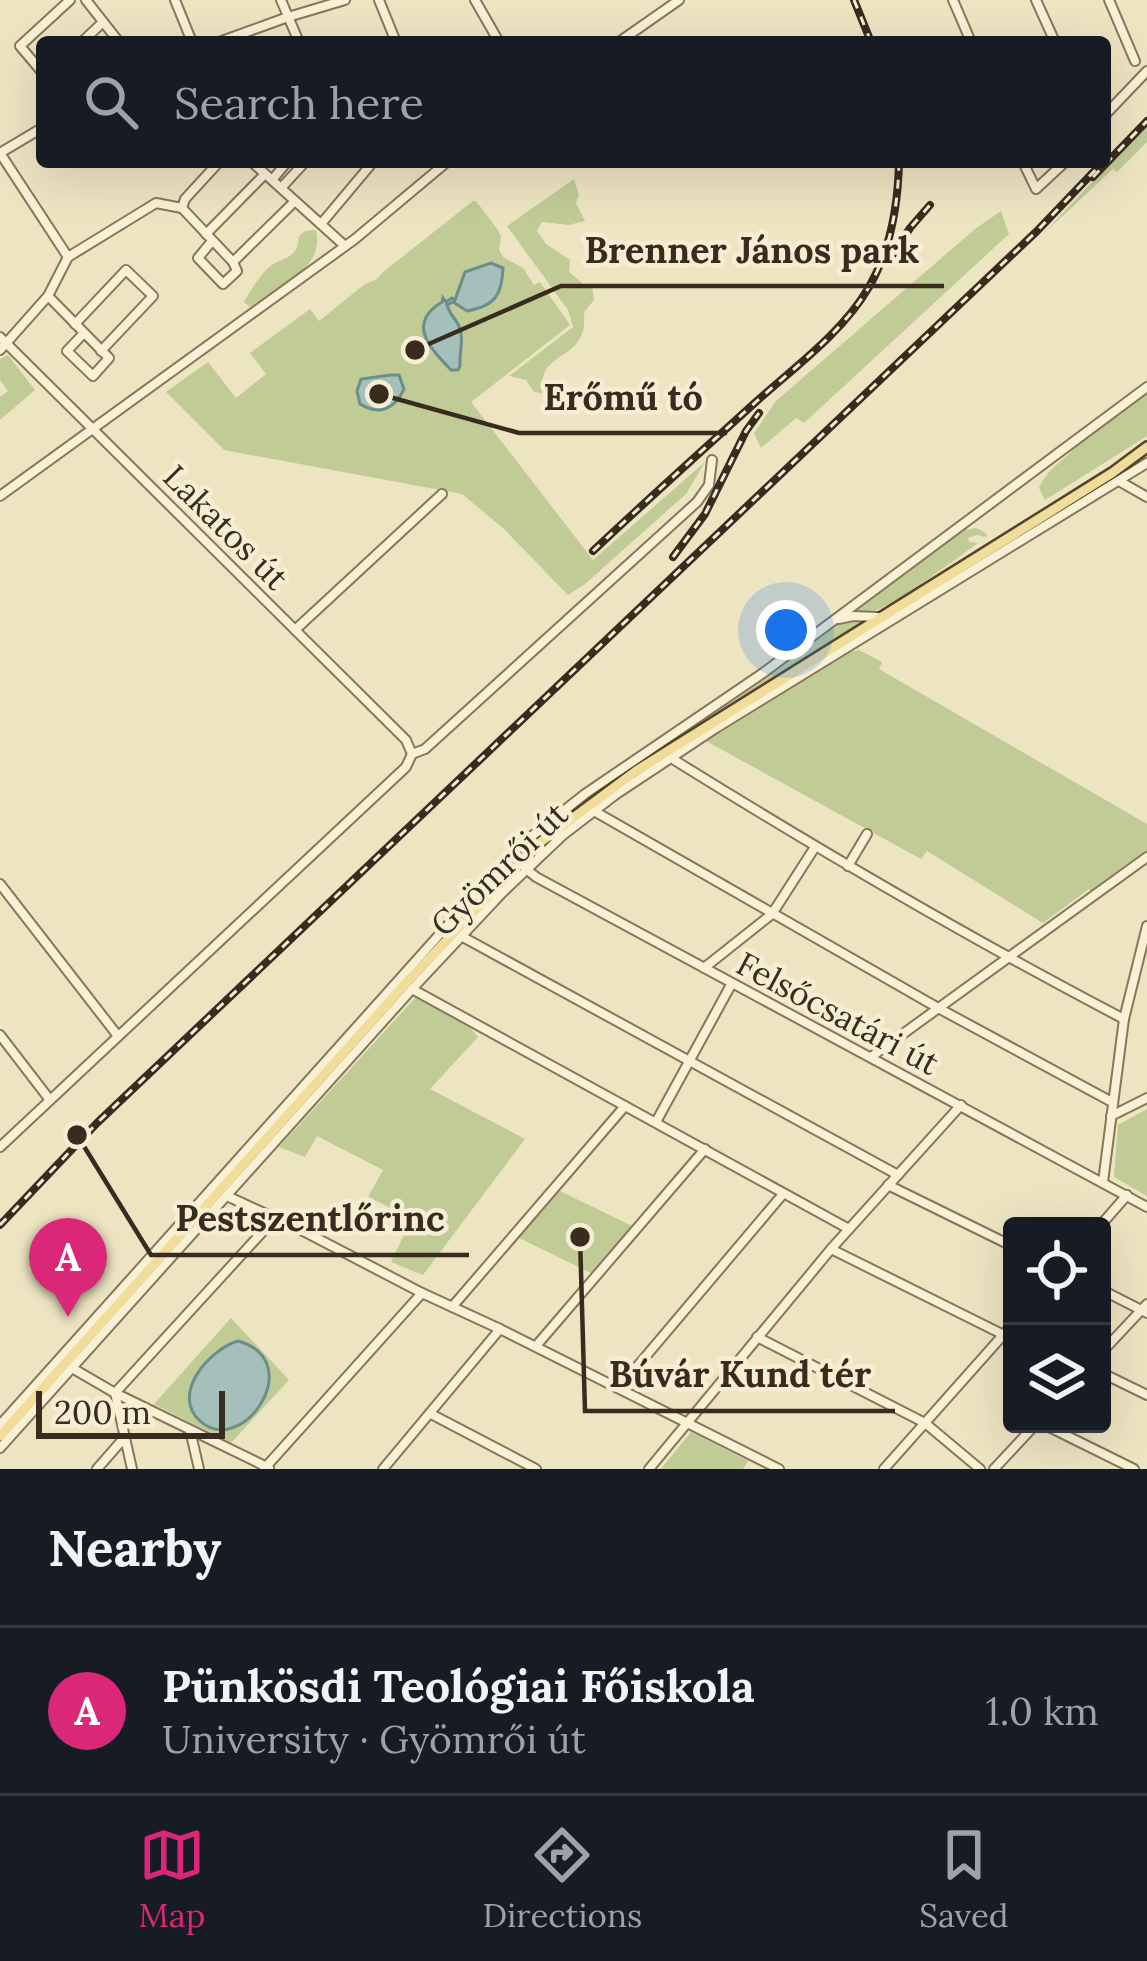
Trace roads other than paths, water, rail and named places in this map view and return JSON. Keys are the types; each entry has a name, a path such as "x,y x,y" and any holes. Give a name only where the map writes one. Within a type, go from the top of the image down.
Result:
{"main road":[{"path":"0,1436 406,983 538,844 625,778 1147,447"}],"street":[{"path":"36,65 20,46 70,0"},
{"path":"86,0 114,36"},
{"path":"175,0 188,36"},
{"path":"281,0 296,36"},
{"path":"235,36 345,0"},
{"path":"379,0 394,36"},
{"path":"475,0 496,36"},
{"path":"628,36 679,0"},
{"path":"953,0 968,36"},
{"path":"1036,0 1051,36"},
{"path":"1109,0 1135,61"},
{"path":"88,36 103,22"},
{"path":"1111,109 1147,71"},
{"path":"36,132 0,153 68,257"},
{"path":"182,208 211,168"},
{"path":"258,168 345,246"},
{"path":"2,344 48,296 68,257 156,203 182,208 209,238 232,262 237,271 223,284 198,258 209,238 279,168"},
{"path":"281,188 299,168"},
{"path":"321,224 368,168"},
{"path":"0,496 345,246 435,168"},
{"path":"1026,168 1036,189 1059,168"},
{"path":"232,262 296,201"},
{"path":"75,324 126,270 153,296 93,376 68,351 84,333"},
{"path":"48,296 105,354"},
{"name":"Lakatos út","path":"2,344 296,630 406,740 412,754"},
{"name":"Gyömrői út","path":"0,1425 513,856 585,794 823,628 1147,386"},
{"path":"0,1147 406,767 412,754 424,749 697,502 709,484 712,460"},
{"name":"Gyömrői út","path":"0,1448 412,989 525,868 563,835 670,758 1147,463"},
{"path":"1120,481 1147,497"},
{"path":"296,630 442,494"},
{"name":"Gyömrői út","path":"823,628 842,617 885,616"},
{"path":"670,758 848,866 1124,1019"},
{"path":"594,811 1112,1102"},
{"path":"848,866 867,835"},
{"path":"704,968 772,914 815,847"},
{"name":"Felsőcsatári út","path":"513,856 536,878 1147,1207"},
{"path":"871,1058 1147,857"},
{"path":"0,884 118,1036"},
{"path":"1103,1182 1124,1019 1147,926"},
{"path":"461,936 898,1175"},
{"path":"656,1122 732,983"},
{"path":"412,989 849,1228"},
{"path":"0,1035 50,1100"},
{"path":"1111,1116 1147,1098"},
{"path":"452,1307 625,1106"},
{"path":"649,1469 849,1228 961,1106"},
{"path":"536,1346 705,1149"},
{"path":"889,1185 1003,1242"},
{"path":"619,1388 783,1193"},
{"path":"226,1195 779,1469"},
{"path":"1108,1217 1127,1195"},
{"path":"115,1393 276,1217"},
{"path":"831,1249 1003,1336"},
{"path":"72,1368 267,1468 422,1293"},
{"path":"1111,1294 1145,1309 1111,1343"},
{"path":"383,1469 500,1329"},
{"path":"757,1337 925,1423 980,1469"},
{"path":"884,1469 1003,1342"},
{"path":"1111,1378 1147,1396"},
{"path":"115,1393 132,1469"},
{"path":"430,1414 536,1469"},
{"path":"190,1430 199,1469"},
{"path":"994,1469 1030,1433"},
{"path":"1058,1433 1134,1469"},
{"path":"98,1469 125,1437"},
{"path":"745,1469 752,1456"}],"water":[{"path":"491,263 503,268 499,292 490,302 467,311 453,302 447,305 462,338 460,366 451,370 429,345 425,319 443,298 455,300 465,272"},
{"path":"399,375 404,389 396,401 380,410 360,404 361,379"},
{"path":"238,1341 258,1352 268,1367 268,1385 249,1418 234,1427 217,1429 200,1421 192,1410 191,1386 216,1353"}],"railway":[{"path":"854,0 869,36"},
{"path":"1111,158 1147,121"},
{"path":"593,551 846,319 877,273 888,242 899,168"},
{"path":"0,1225 97,1123 1037,231 1097,168"},
{"path":"1093,177 1102,168"},
{"path":"892,256 930,205"},
{"path":"673,557 705,514 759,413"}],"place":[{"name":"Brenner János park","path":"415,350"},
{"name":"Erőmű tó","path":"379,394"},
{"name":"Pestszentlőrinc","path":"77,1135"},
{"name":"Búvár Kund tér","path":"580,1237"},
{"name":"Pünkösdi Teológiai Főiskola","path":"68,1317"}]}
